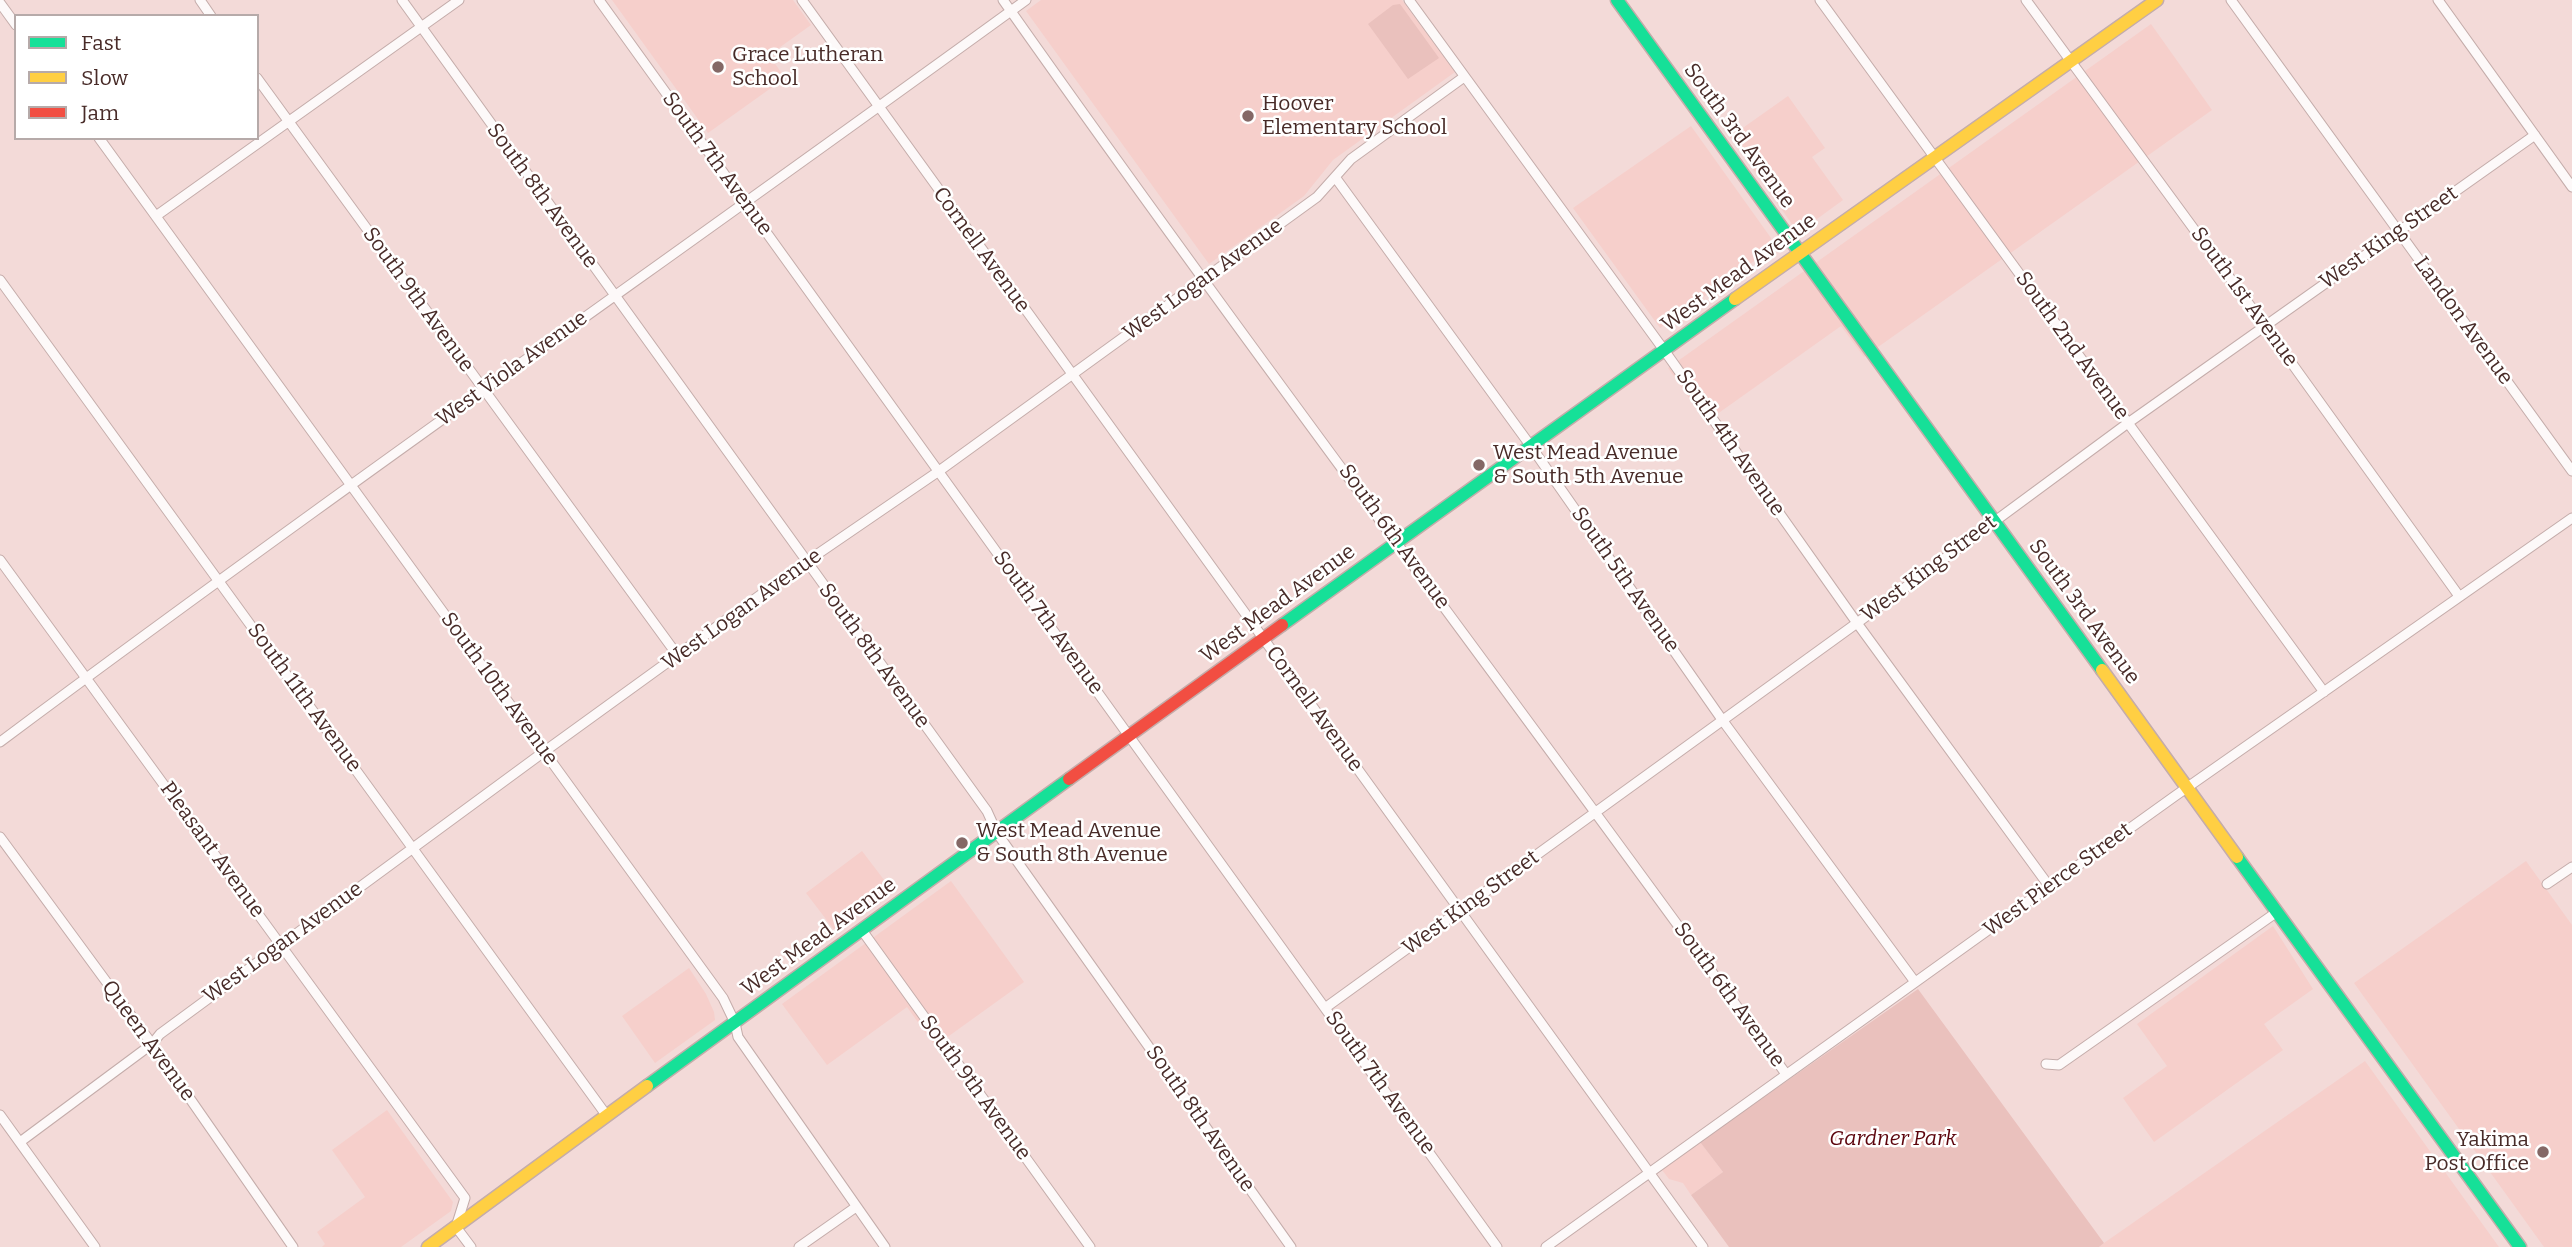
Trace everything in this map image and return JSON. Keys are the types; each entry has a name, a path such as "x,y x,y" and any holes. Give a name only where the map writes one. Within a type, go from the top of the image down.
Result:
{"street":[{"name":"South 8th Avenue","path":"402,0 987,811 997,833 1291,1247"},
{"path":"156,216 459,0"},
{"name":"South 7th Avenue","path":"599,0 1497,1247"},
{"name":"Cornell Avenue","path":"802,0 1703,1247"},
{"name":"South 6th Avenue","path":"1003,0 1204,280 1596,811 1786,1074"},
{"name":"West Viola Avenue","path":"0,742 349,484 484,391 1026,0"},
{"name":"South 4th Avenue","path":"1409,0 2049,886"},
{"name":"South 3rd Avenue","path":"1617,0 2520,1247"},
{"name":"South 2nd Avenue","path":"1821,0 2324,692"},
{"name":"South 1st Avenue","path":"2026,0 2459,596"},
{"name":"West Mead Avenue","path":"428,1247 861,929 1530,445 2157,0"},
{"name":"Landon Avenue","path":"2231,0 2572,471"},
{"path":"2438,0 2572,187"},
{"path":"0,3 14,22"},
{"name":"West Logan Avenue","path":"20,1142 152,1044 160,1034 545,751 806,562 939,471 1317,197 1351,159 1464,77"},
{"name":"South 9th Avenue","path":"259,81 678,656"},
{"name":"West King Street","path":"1325,1008 1723,721 2128,423 2535,135"},
{"name":"South 10th Avenue","path":"100,140 723,998 735,1023 738,1037 886,1247"},
{"name":"South 5th Avenue","path":"1335,177 1530,445 1723,721 1915,982"},
{"name":"South 11th Avenue","path":"0,280 607,1116"},
{"name":"West Pierce Street","path":"1546,1247 2188,787 2572,517"},
{"name":"Pleasant Avenue","path":"0,560 465,1198 456,1227"},
{"name":"Queen Avenue","path":"0,837 152,1044 293,1247"},
{"path":"2547,884 2572,867"},
{"path":"2046,1064 2059,1065 2277,912"},
{"name":"South 9th Avenue","path":"861,929 1090,1247"},
{"path":"0,1115 95,1247"},
{"path":"799,1247 856,1207"},
{"path":"456,1227 471,1247"}],"shaded area":[{"name":"Grace Lutheran School","path":"612,0 793,0 811,25 769,55 785,78 708,133"},
{"name":"Hoover Elementary School","path":"1041,0 1402,0 1455,72 1333,160 1304,196 1209,264 1026,11"},
{"path":"2151,24 2212,110 1864,357 1841,326 1706,422 1668,368"},
{"path":"1788,96 1825,148 1812,157 1843,200 1806,227 1792,224 1730,137"},
{"path":"1691,126 1771,238 1771,249 1660,328 1573,208"},
{"path":"862,851 891,889 835,931 806,893"},
{"path":"2526,861 2572,925 2572,1247 2544,1247 2354,983"},
{"path":"951,881 1024,982 935,1046 907,1007 827,1065 782,1004"},
{"path":"2273,926 2313,989 2264,1024 2283,1050 2154,1142 2123,1098 2167,1066 2137,1024"},
{"path":"689,968 706,994 715,1020 655,1063 622,1016"},
{"path":"2365,1061 2499,1247 2099,1247 2104,1243"},
{"path":"387,1110 453,1202 451,1211 401,1247 322,1247 325,1244 317,1232 365,1197 332,1150"},
{"path":"1700,1142 1723,1172 1691,1195 1683,1183 1669,1179 1662,1170"}],"green space":[{"path":"1400,4 1439,58 1408,79 1368,24 1393,5"},
{"name":"Gardner Park","path":"1918,989 2104,1243 2099,1247 1729,1247 1691,1195 1723,1172 1700,1142"}],"traffic: fast":[{"path":"1617,0 2102,670"},
{"path":"1282,625 1735,299"},
{"path":"647,1086 1069,779"},
{"path":"2237,857 2520,1247"}],"traffic: slow":[{"path":"1735,299 2157,0"},
{"path":"2102,670 2237,857"},
{"path":"428,1247 647,1086"}],"traffic: jam":[{"path":"1069,779 1282,625"}],"place":[{"name":"Grace Lutheran School","path":"718,67"},
{"name":"Hoover Elementary School","path":"1248,116"},
{"name":"West Mead Avenue & South 5th Avenue","path":"1479,465"},
{"name":"West Mead Avenue & South 8th Avenue","path":"962,843"},
{"name":"Yakima Post Office","path":"2543,1152"}]}
